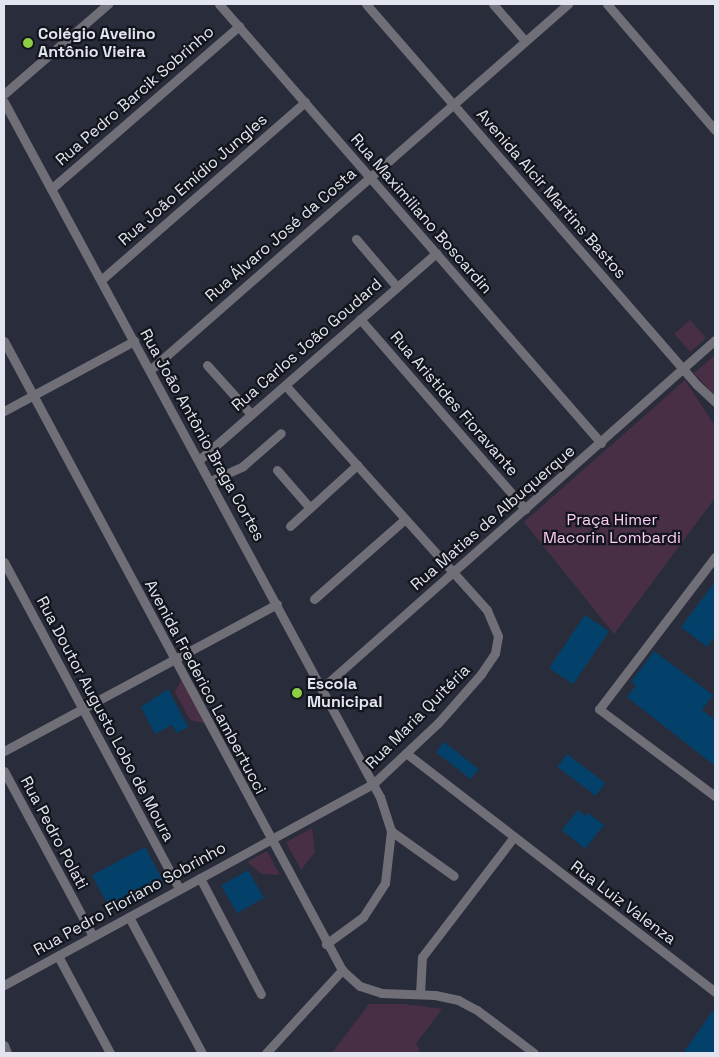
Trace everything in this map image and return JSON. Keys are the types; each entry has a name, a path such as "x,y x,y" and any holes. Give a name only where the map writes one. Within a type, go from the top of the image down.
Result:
{"street":[{"path":"4,94 108,4"},
{"name":"Rua Maximiliano Boscardin","path":"219,4 601,443"},
{"name":"Avenida Alcir Martins Bastos","path":"366,4 684,370 715,402"},
{"path":"493,4 526,41"},
{"name":"Rua Álvaro José da Costa","path":"150,370 568,4"},
{"path":"607,4 715,130"},
{"name":"Rua Pedro Barcik Sobrinho","path":"51,189 239,26"},
{"name":"Rua João Antônio Braga Cortes","path":"4,102 374,783 391,831"},
{"name":"Rua João Emídio Jungles","path":"101,280 305,102"},
{"path":"356,239 397,287"},
{"name":"Rua Carlos João Goudard","path":"198,460 436,253"},
{"name":"Rua Aristides Fioravante","path":"360,319 525,510"},
{"name":"Rua Matias de Albuquerque","path":"322,688 684,370 715,340"},
{"name":"Avenida Frederico Lambertucci","path":"4,341 270,840 342,970 360,986 372,991 446,997 468,1005 534,1053"},
{"path":"4,411 134,341"},
{"path":"208,365 251,414"},
{"name":"Rua Maria Quitéria","path":"270,840 374,783 406,753 481,674 495,654 498,636 493,619 285,385"},
{"path":"210,481 243,466 281,433"},
{"path":"290,526 357,466"},
{"path":"277,470 310,508"},
{"path":"314,599 405,519"},
{"path":"715,557 599,709 715,796"},
{"name":"Rua Doutor Augusto Lobo de Moura","path":"4,562 179,889"},
{"path":"4,751 277,604"},
{"name":"Rua Luiz Valenza","path":"406,753 513,838 715,992"},
{"name":"Rua Pedro Polati","path":"4,771 93,936"},
{"path":"391,831 454,876"},
{"path":"326,944 359,921 380,894 388,872 391,831"},
{"path":"420,994 422,957 513,838"},
{"name":"Rua Pedro Floriano Sobrinho","path":"4,985 270,840"},
{"path":"200,878 261,994"},
{"path":"129,917 202,1053"},
{"path":"58,956 110,1053"},
{"path":"266,1053 342,970"},
{"path":"4,1045 7,1053"}],"green space":[{"path":"690,320 706,338 690,352 674,334"},
{"path":"715,355 715,396 694,373"},
{"name":"Praça Himer Macorin Lombardi","path":"685,380 715,426 715,498 614,634 524,522"},
{"path":"182,678 207,724 190,720 175,692"},
{"path":"312,828 315,852 301,870 286,842"},
{"path":"267,851 280,875 262,874 247,862"},
{"path":"369,1004 404,1004 442,1009 418,1041 416,1045 420,1049 417,1053 332,1053"}],"building":[{"path":"715,582 715,636 707,647 681,627"},
{"path":"585,615 609,631 573,684 549,668"},
{"path":"654,651 713,695 702,710 715,720 715,766 627,697 636,685 631,682"},
{"path":"168,689 188,727 177,733 172,725 155,734 141,707"},
{"path":"444,742 479,769 471,779 436,752"},
{"path":"567,754 605,783 596,796 557,767"},
{"path":"578,810 585,816 588,813 604,825 585,849 562,830"},
{"path":"145,847 163,881 110,909 92,875"},
{"path":"248,870 264,898 237,913 221,886"},
{"path":"715,1008 715,1053 683,1053"}],"place":[{"name":"Colégio Avelino Antônio Vieira","path":"28,43"},
{"name":"Escola Municipal","path":"297,693"}]}
